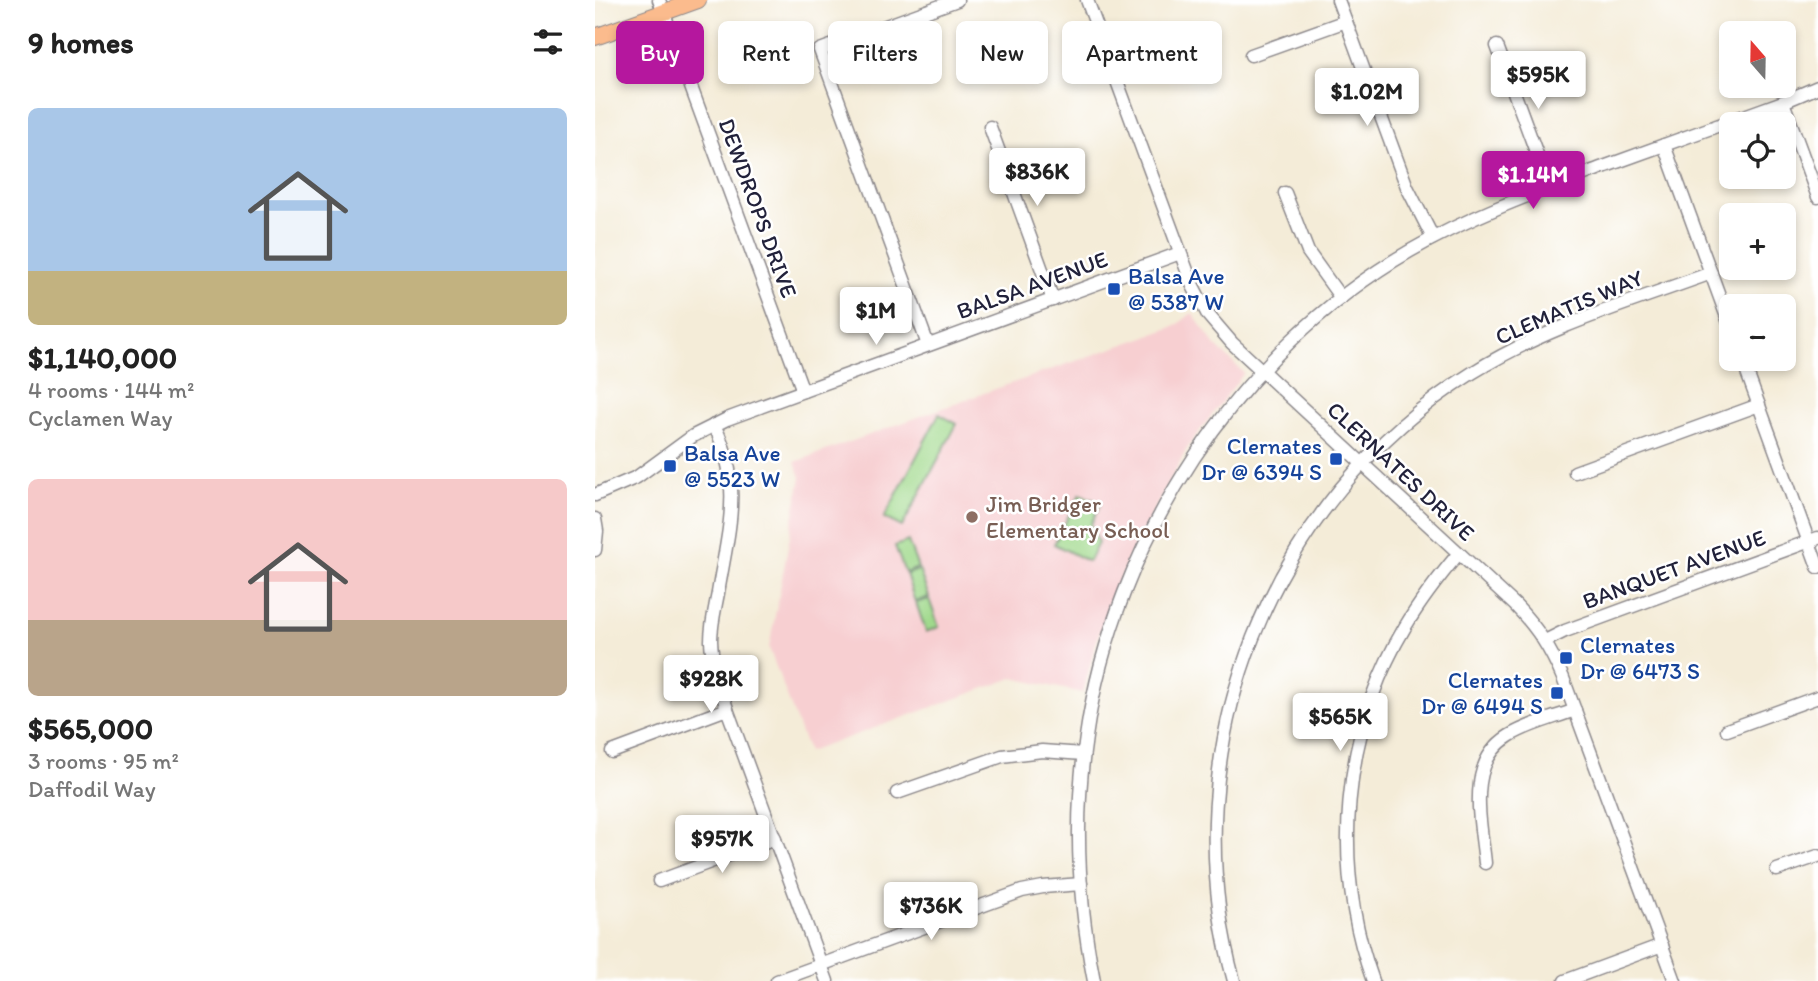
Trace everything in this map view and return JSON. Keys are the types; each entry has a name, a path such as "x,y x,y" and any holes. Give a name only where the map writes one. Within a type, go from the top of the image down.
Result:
{"main road":[{"path":"595,37 661,6 698,0"}],"street":[{"path":"928,345 820,50 957,0"},
{"name":"CLERNATES DRIVE","path":"1087,0 1196,295 1208,315 1223,334 1534,625 1545,641 1561,672 1675,981"},
{"path":"1338,0 1402,174 1433,238"},
{"name":"DEWDROPS DRIVE","path":"661,6 803,391"},
{"path":"1251,55 1346,21"},
{"path":"1497,46 1549,187"},
{"path":"1094,981 1085,929 1079,818 1083,754 1092,702 1122,597 1143,549 1166,503 1193,459 1227,413 1305,329 1385,266 1433,238 1490,210 1549,187 1818,88"},
{"path":"1783,102 1818,197"},
{"path":"990,127 1053,300"},
{"path":"1664,145 1719,295"},
{"path":"1285,193 1308,252 1341,299"},
{"name":"BALSA AVENUE","path":"595,495 637,477 693,436 714,425 1180,253"},
{"name":"CLEMATIS WAY","path":"1234,981 1225,948 1218,899 1214,839 1220,755 1227,718 1248,650 1264,610 1281,576 1312,527 1361,463 1429,402 1472,373 1555,330 1711,273"},
{"path":"1746,371 1813,540 1818,567"},
{"path":"1575,472 1759,405"},
{"path":"714,425 728,456 733,489 712,633 714,665 727,709 827,981"},
{"path":"595,519 595,550"},
{"name":"BANQUET AVENUE","path":"1545,641 1565,631 1813,540"},
{"path":"1373,981 1357,925 1349,875 1348,823 1354,764 1369,707 1394,648 1417,607 1459,553"},
{"path":"1727,730 1818,697"},
{"path":"612,752 727,709"},
{"path":"1485,863 1479,796 1480,777 1488,758 1508,736 1575,710"},
{"path":"897,793 1002,755 1042,751 1083,754"},
{"path":"659,881 775,838"},
{"path":"1777,870 1818,856"},
{"path":"777,981 1022,891 1081,884"},
{"path":"1565,981 1662,945"}],"shaded area":[{"name":"Jim Bridger Elementary School","path":"1192,313 1215,345 1244,373 1189,445 1129,557 1096,642 1083,693 1013,678 808,752 769,648 801,477 795,462 1176,326"}],"green space":[{"path":"939,414 957,424 902,527 884,518"},
{"path":"1080,494 1101,503 1091,524 1098,543 1089,561 1054,544"},
{"path":"908,541 918,568 905,573 895,546"},
{"path":"919,570 929,597 915,602 906,574"},
{"path":"929,599 939,627 926,632 916,603"}],"place":[{"name":"Balsa Ave @ 5387 W","path":"1114,289"},
{"name":"Clernates Dr @ 6394 S","path":"1336,459"},
{"name":"Balsa Ave @ 5523 W","path":"670,466"},
{"name":"Jim Bridger Elementary School","path":"972,517"},
{"name":"Clernates Dr @ 6473 S","path":"1566,658"},
{"name":"Clernates Dr @ 6494 S","path":"1557,693"}]}
